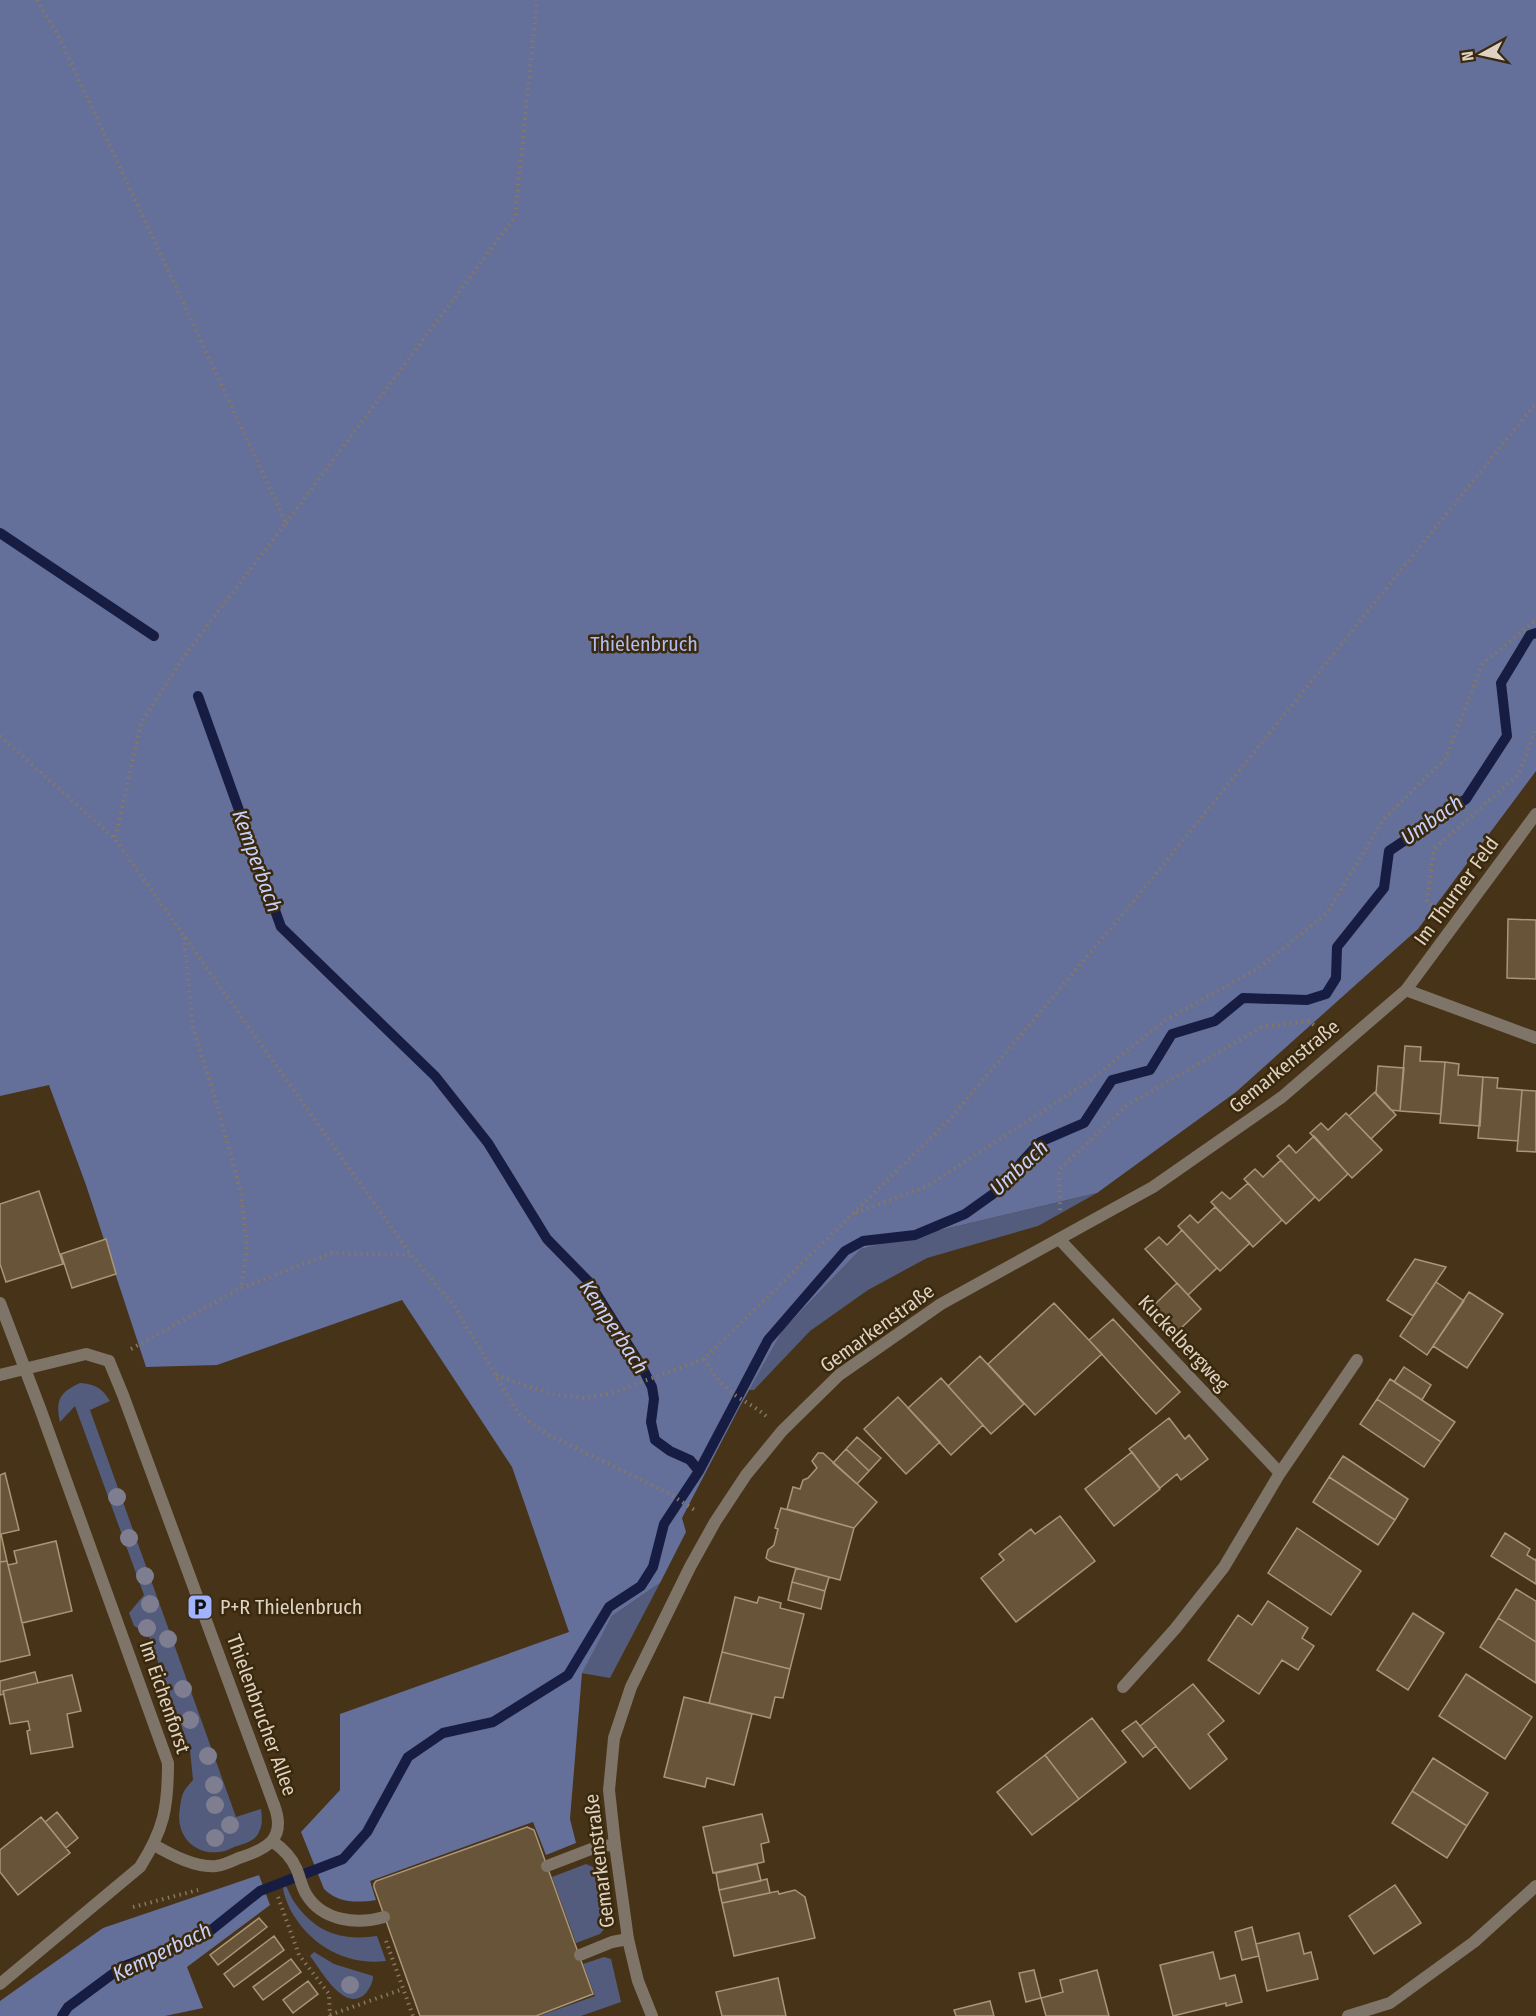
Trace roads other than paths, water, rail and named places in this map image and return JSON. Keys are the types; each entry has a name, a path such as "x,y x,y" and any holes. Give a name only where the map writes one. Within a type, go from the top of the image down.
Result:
{"street":[{"name":"Im Thurner Feld","path":"1406,990 1536,814"},
{"path":"1406,990 1536,1038"},
{"name":"Gemarkenstraße","path":"652,2016 638,1981 628,1940 615,1845 609,1790 614,1738 630,1687 700,1549 746,1475 782,1431 839,1375 941,1304 1153,1187 1282,1097 1406,990"},
{"name":"Kuckelbergweg","path":"1060,1240 1280,1473"},
{"path":"0,1303 25,1368 0,1375"},
{"name":"Thielenbrucher Allee","path":"25,1368 86,1354 109,1361 274,1805 278,1817 276,1833 272,1841"},
{"path":"1123,1687 1175,1629 1224,1568 1280,1473 1357,1360"},
{"name":"Im Eichenforst","path":"0,1984 140,1867 154,1845 164,1820 168,1794 168,1763 25,1368"},
{"path":"154,1845 188,1862 216,1866 261,1851 272,1841 284,1850 296,1867 306,1894 326,1913 354,1922 370,1922 384,1917"},
{"path":"547,1866 599,1846 615,1845"},
{"path":"1348,2016 1390,2003 1474,1942 1536,1886"},
{"path":"580,1954 612,1942 628,1940"}],"waterway":[{"name":"Kemperbach","path":"0,533 154,636"},
{"name":"Umbach","path":"699,1471 768,1340 845,1251 863,1241 915,1235 965,1214 993,1194 1040,1142 1084,1123 1112,1080 1150,1070 1172,1034 1215,1021 1243,998 1307,1000 1326,994 1336,978 1337,947 1384,888 1389,851 1466,799 1507,736 1501,683 1530,635 1536,633"},
{"name":"Kemperbach","path":"62,2016 68,2007 122,1967 205,1935 260,1891 343,1859 367,1832 408,1757 443,1733 493,1722 568,1675 609,1607 641,1586 653,1567 664,1524 699,1471 690,1460 670,1451 655,1440 651,1422 654,1399 652,1387 643,1369 589,1282 547,1239 488,1143 435,1076 281,927 198,696"}],"place":[{"name":"P+R Thielenbruch","path":"200,1607"}],"park label":[{"name":"Thielenbruch","path":"644,644"}]}
